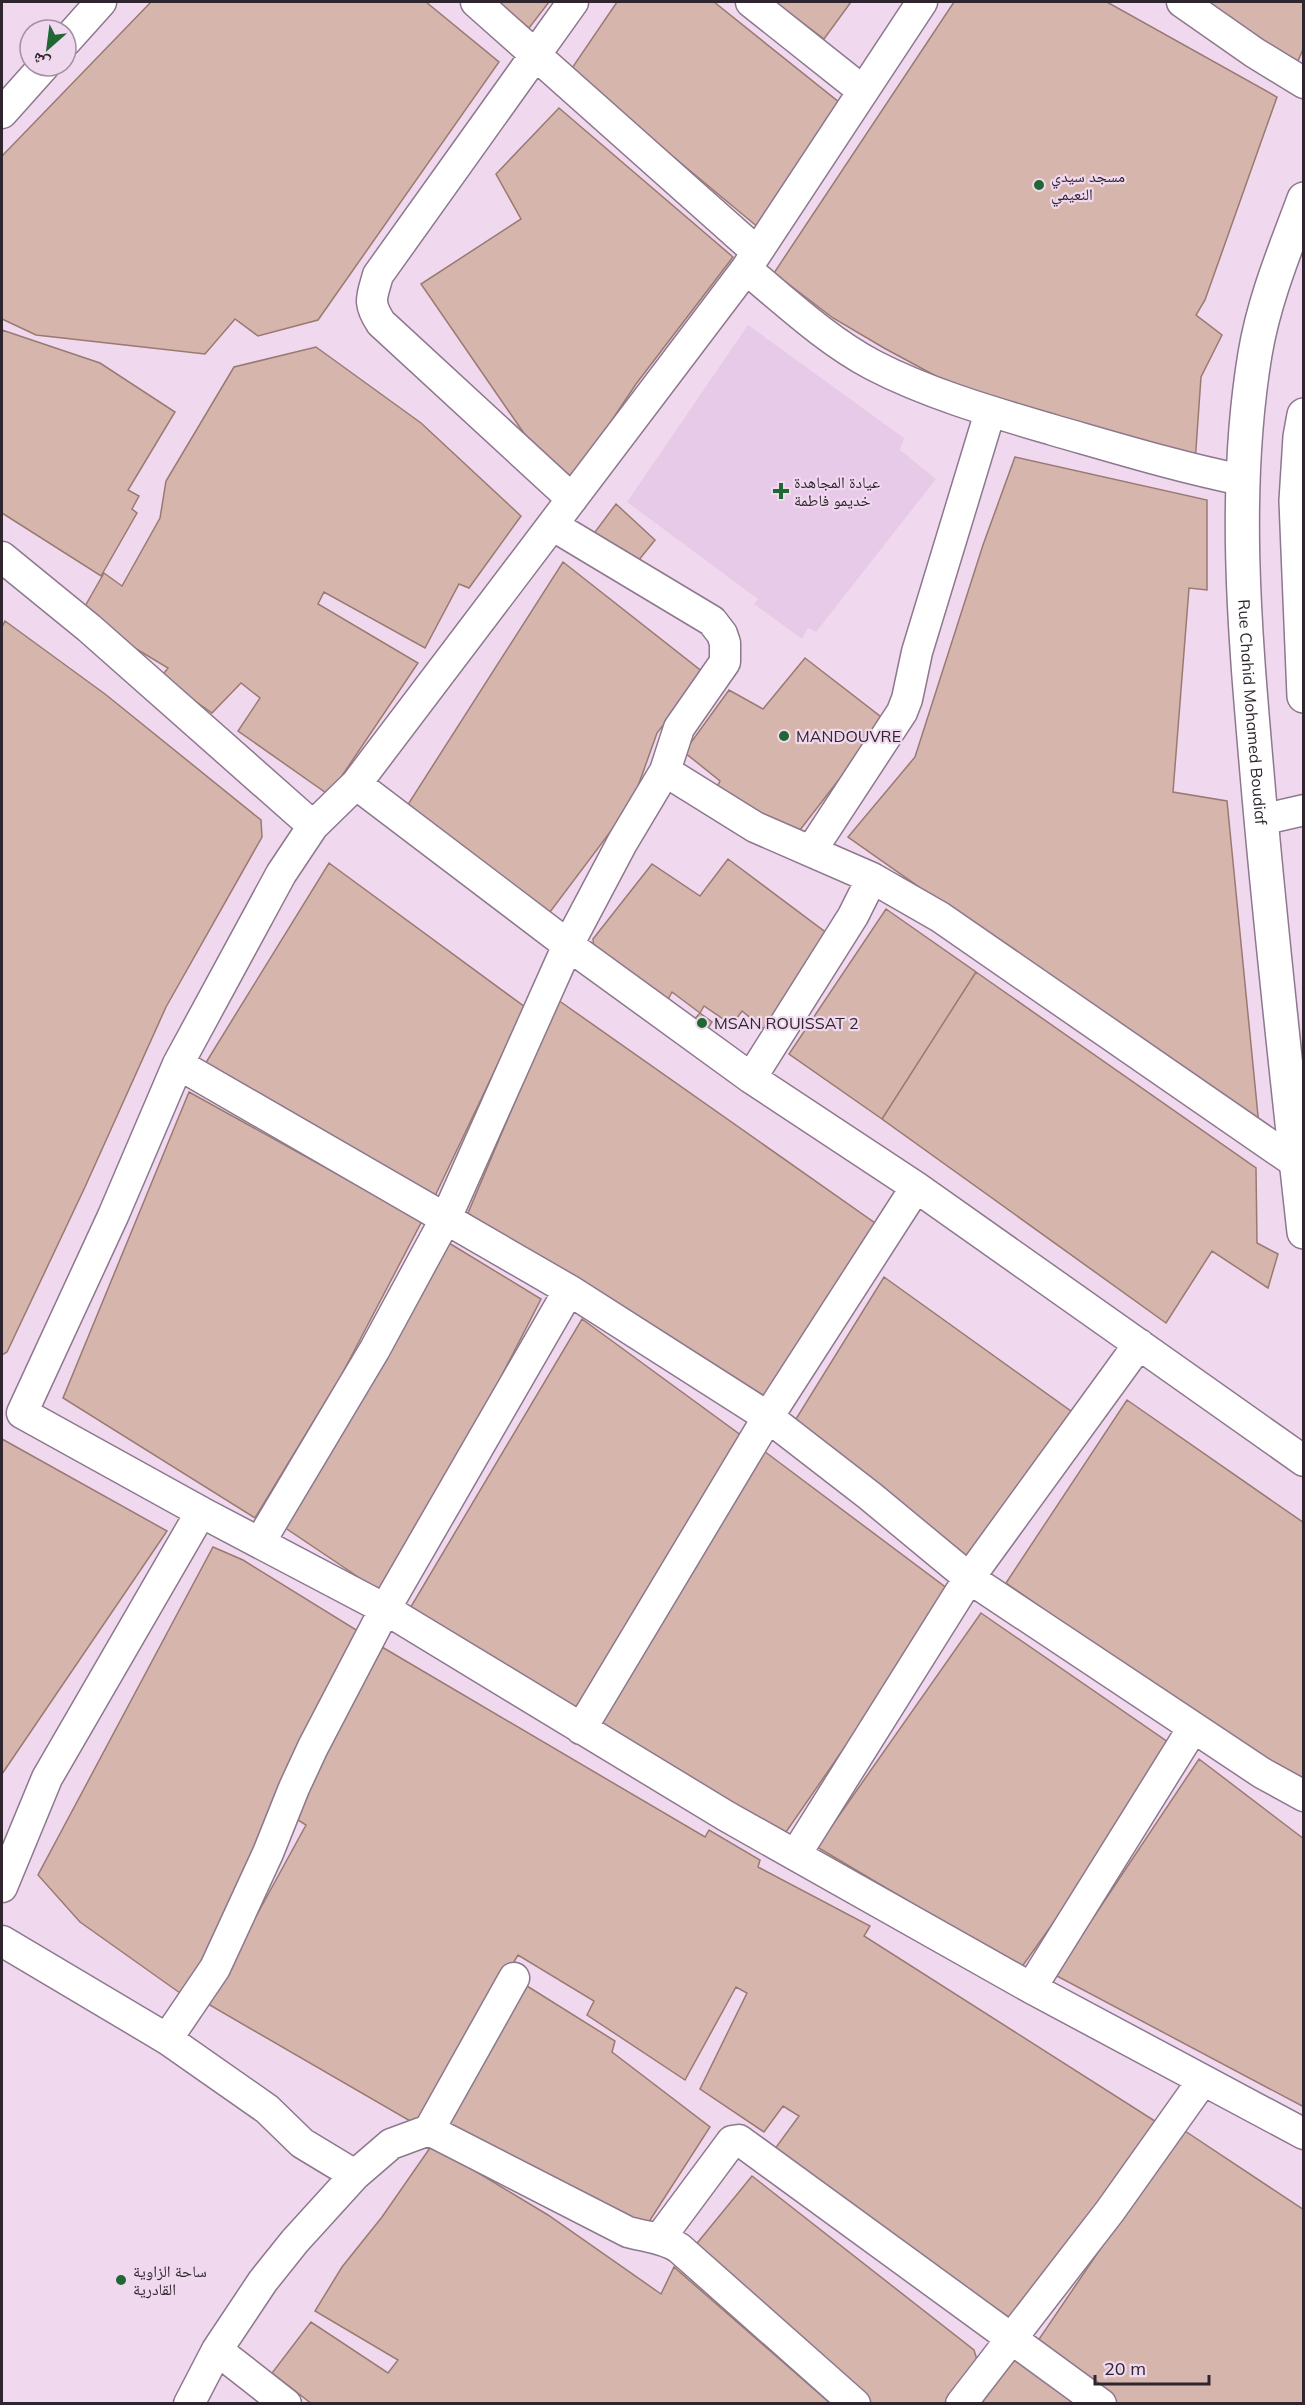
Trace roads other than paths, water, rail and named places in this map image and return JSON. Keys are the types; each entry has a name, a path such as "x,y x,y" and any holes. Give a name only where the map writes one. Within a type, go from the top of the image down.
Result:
{"main road":[{"name":"Rue Chahid Mohamed Boudiaf","path":"1304,199 1272,284 1256,351 1242,480 1246,645 1261,820 1304,1232"},
{"path":"1304,414 1300,437 1296,501 1304,696"}],"street":[{"path":"78,28 101,2"},
{"path":"476,2 535,54 751,260 818,328 873,364 990,412 1151,459 1242,480"},
{"path":"572,499 381,323 372,309 372,296 378,275 573,2"},
{"path":"751,2 863,91"},
{"path":"922,2 751,260 356,784 313,826 282,874 178,1064 113,1216 12,1406 201,1512 385,1609 726,1816 1030,1988 1304,2134"},
{"path":"1182,2 1255,53 1304,83"},
{"path":"2,113 33,78"},
{"path":"811,851 902,712 907,699 916,652 990,412"},
{"path":"260,1542 375,1349 446,1218 568,945 622,843 665,771 679,728 724,662 725,643 722,634 712,621 552,525"},
{"path":"2,557 88,628 313,826"},
{"path":"665,771 754,827 872,878 940,917 1296,1163"},
{"path":"356,784 568,945 751,1078 916,1188 1304,1461"},
{"path":"1261,820 1304,810"},
{"path":"751,1078 848,926 872,878"},
{"path":"178,1064 569,1290 768,1418 870,1496 969,1578 1262,1773 1304,1796"},
{"path":"581,1729 768,1418 916,1188"},
{"path":"167,2039 215,1968 268,1853 313,1747 385,1609 569,1290"},
{"path":"796,1854 969,1578 1139,1344"},
{"path":"2,1887 12,1833 47,1778 201,1512"},
{"path":"1030,1988 1193,1728"},
{"path":"2,1941 167,2039 267,2109 302,2143 355,2175"},
{"path":"189,2403 217,2350 262,2281 295,2241 355,2175 392,2144 429,2130 514,1978"},
{"path":"961,2403 1103,2221 1203,2079"},
{"path":"429,2130 628,2232 660,2238 679,2247 855,2403"},
{"path":"660,2238 732,2141 739,2140 1101,2403"},
{"path":"217,2350 286,2403"}],"place":[{"name":"مسجد سيدي النعيمي","path":"1039,185"},
{"name":"عيادة المجاهدة خديمو فاطمة","path":"781,491"},
{"name":"MANDOUVRE","path":"784,736"},
{"name":"MSAN ROUISSAT 2","path":"702,1023"},
{"name":"ساحة الزاوية القادرية","path":"121,2280"}]}
